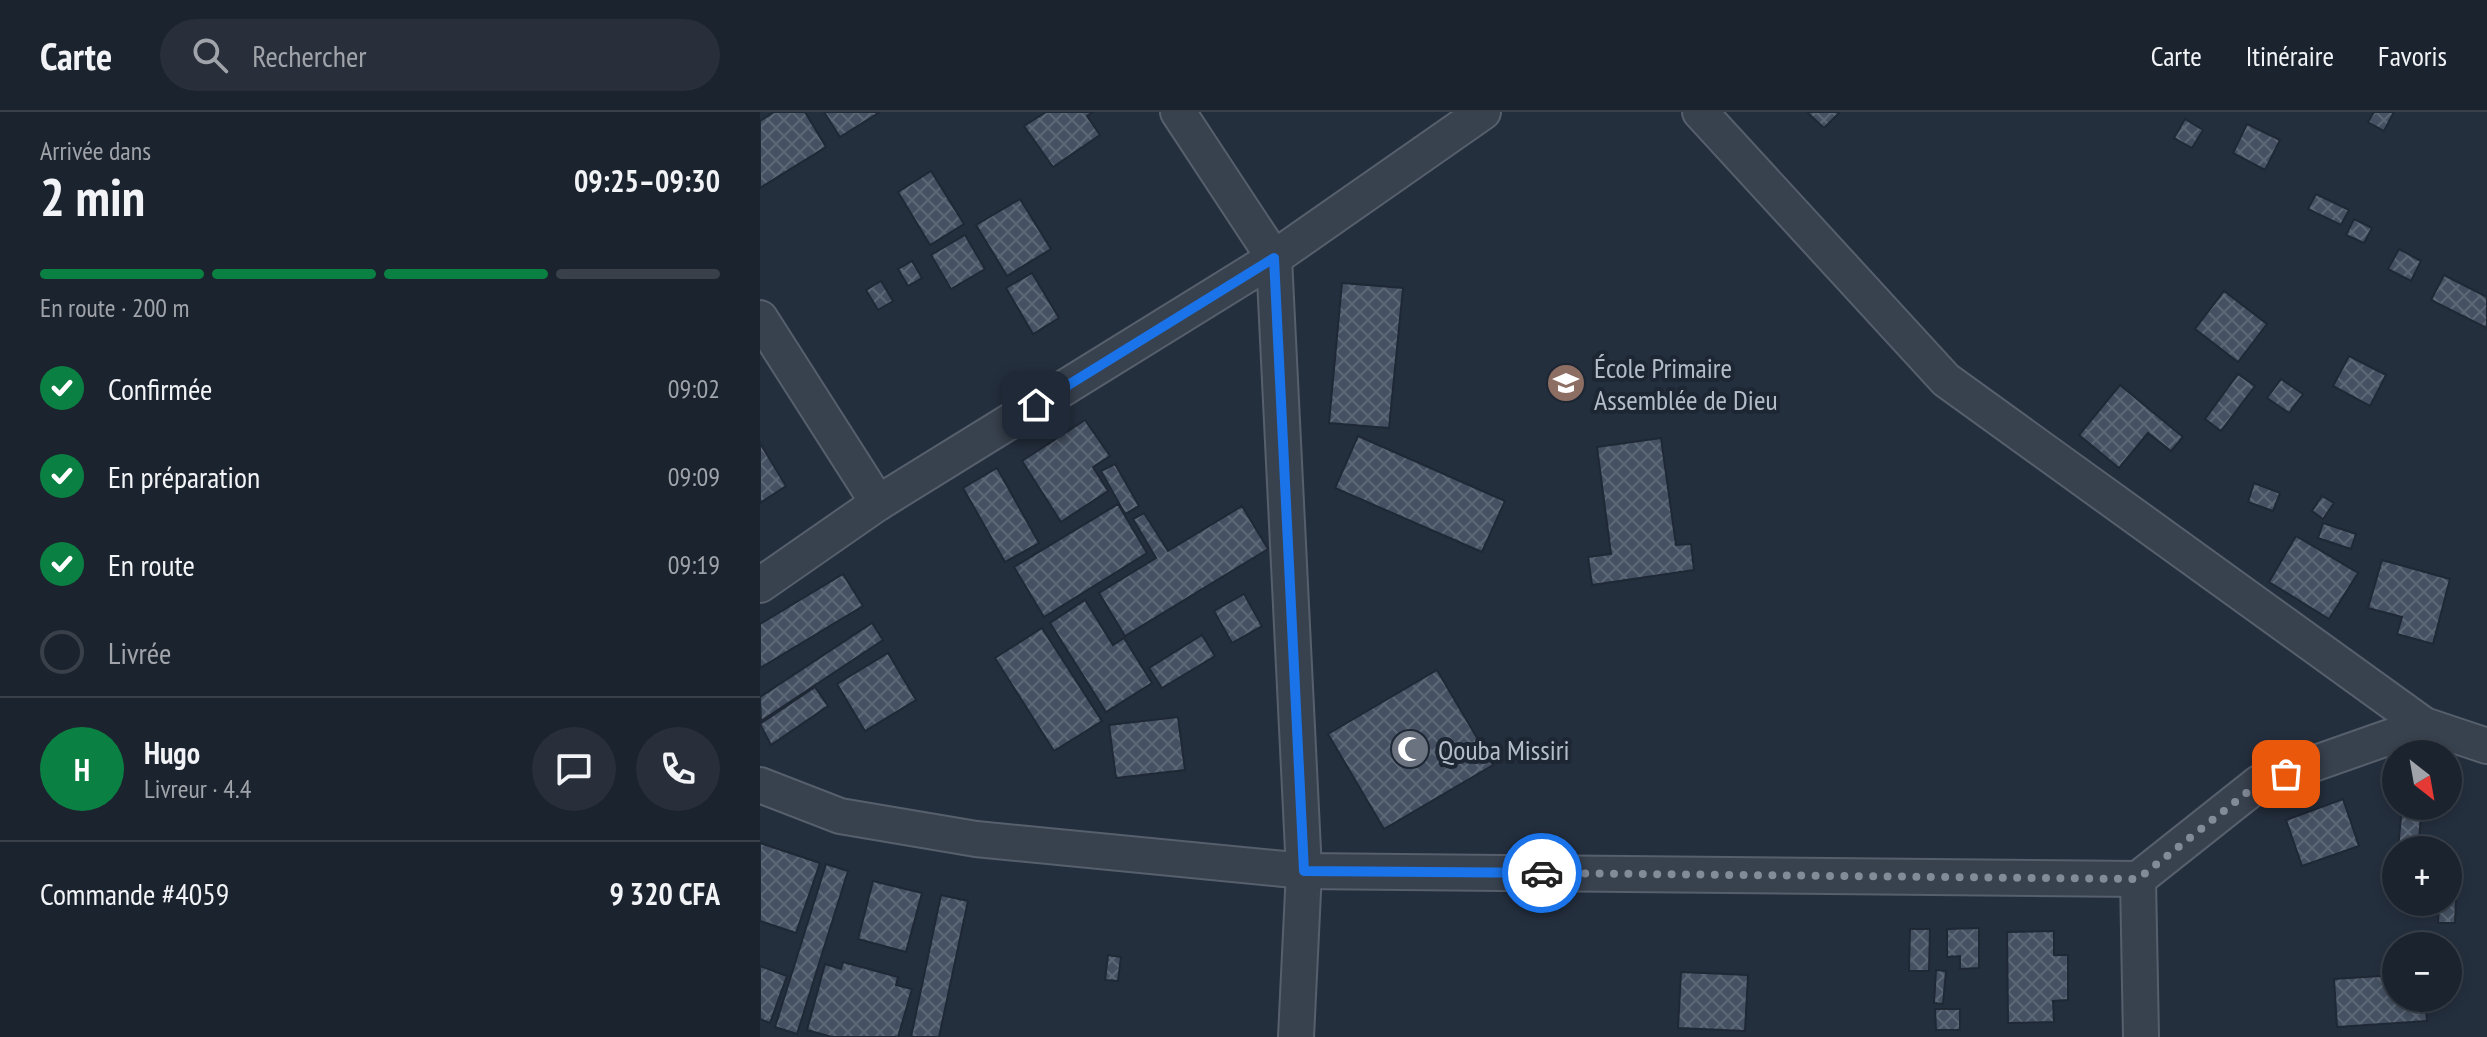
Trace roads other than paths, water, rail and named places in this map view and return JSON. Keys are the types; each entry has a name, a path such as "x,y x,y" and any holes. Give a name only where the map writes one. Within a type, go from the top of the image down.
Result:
{"street":[{"path":"1178,112 1274,258 1304,871 1296,1037"},
{"path":"760,585 878,503 1274,258 1483,112"},
{"path":"1700,112 1946,380 2424,725 2487,746"},
{"path":"760,318 878,503"},
{"path":"760,785 840,816 976,839 1304,871 2138,879 2259,783 2424,725"},
{"path":"2138,879 2141,1037"}],"place":[{"name":"École Primaire Assemblée de Dieu","path":"1566,383"},
{"name":"Qouba Missiri","path":"1410,749"}]}
